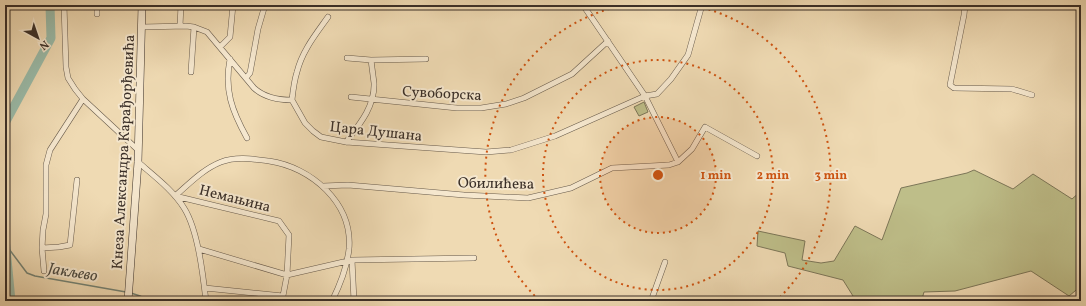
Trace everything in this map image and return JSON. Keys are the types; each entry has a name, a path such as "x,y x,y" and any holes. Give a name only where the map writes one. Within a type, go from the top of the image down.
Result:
{"street":[{"path":"64,5 68,78 75,90 83,99 138,150"},
{"path":"97,5 97,14"},
{"name":"Кнеза Александра Карађорђевића","path":"128,301 138,162 142,5"},
{"path":"180,26 181,5"},
{"path":"220,46 230,37 233,5"},
{"path":"246,78 250,73 258,29 265,5"},
{"path":"583,5 645,96 678,162 692,149 705,127 757,156"},
{"name":"Цара Душана","path":"292,100 305,123 321,137 346,142 459,151 486,152 511,150 555,136 645,96 657,94 671,79 688,55 702,5"},
{"path":"965,5 950,85 954,88 1012,89 1032,95"},
{"path":"142,27 194,27 207,32 254,88 262,94 280,100 292,100 296,72 301,60 312,40 328,17"},
{"path":"191,72 194,27"},
{"name":"Сувоборска","path":"351,97 457,108 481,108 506,104 524,98 572,74 608,41"},
{"path":"347,58 371,60 426,59"},
{"path":"230,59 228,82 231,102 238,121 248,138"},
{"path":"346,142 361,123 372,100 374,83 371,60"},
{"path":"44,271 42,248 46,214 47,158 50,150 83,99"},
{"path":"175,196 209,167 222,161 254,159 277,162 293,167 310,176 323,186 334,199 343,215 348,232 354,301"},
{"path":"138,162 175,196 185,209 199,250 206,301"},
{"name":"Обилићева","path":"323,186 348,185 464,195 528,198 571,188 612,168 669,165 678,162"},
{"path":"42,248 70,245 77,180"},
{"name":"Немањина","path":"175,196 279,221 289,235 287,274 283,299"},
{"path":"199,250 287,274 350,261 474,258"},
{"path":"332,301 350,261"},
{"path":"651,301 665,262"},
{"path":"204,288 283,299"},
{"path":"392,301 460,300"}],"green space":[{"path":"644,102 648,112 639,116 634,107"},
{"path":"974,170 1013,189 1033,174 1072,199 1081,191 1081,286 1069,296 1031,271 955,291 924,292 922,299 923,301 852,301 853,296 843,280 788,266 785,253 757,246 758,231 805,241 802,260 821,263 834,261 855,226 882,240 901,188 967,173"}],"waterway":[{"path":"5,123 51,38 50,5"},
{"path":"5,238 11,301"},
{"name":"Јакљево","path":"6,245 27,273 35,276 126,292"},
{"name":"Јакљево","path":"131,293 150,301"}]}
